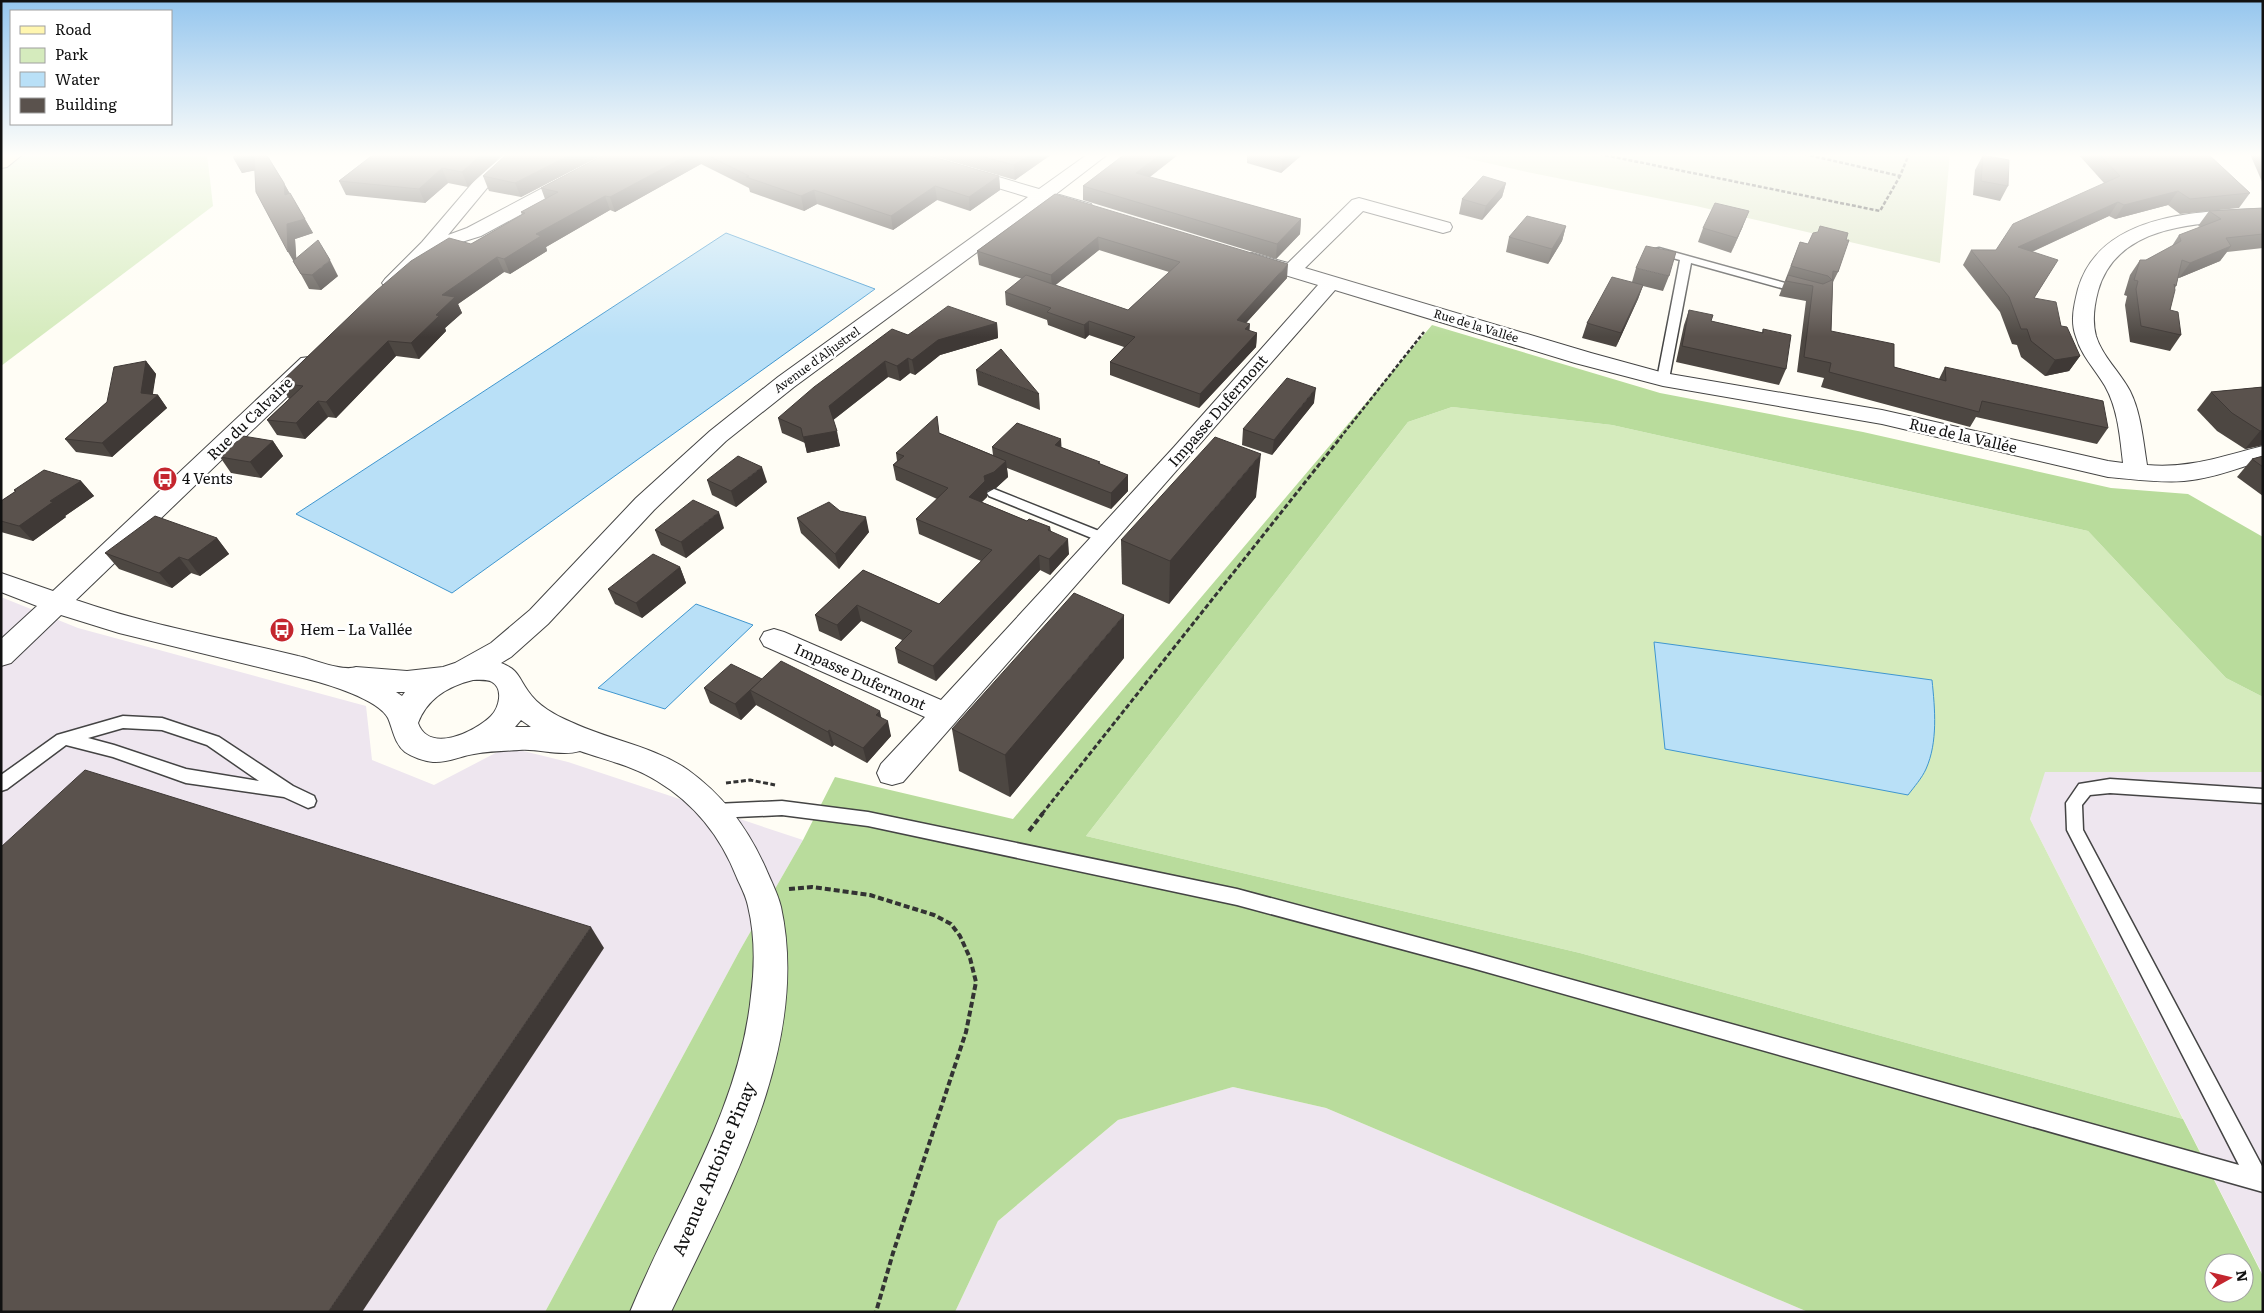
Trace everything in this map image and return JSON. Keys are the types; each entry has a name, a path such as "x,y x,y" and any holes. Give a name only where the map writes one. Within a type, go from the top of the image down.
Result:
{"street":[{"path":"380,295 429,246 454,215"},
{"path":"429,246 459,238 504,215"},
{"name":"Avenue d'Aljustrel","path":"456,674 501,650 560,596 645,504 718,436 786,382 1016,215"},
{"path":"1291,271 1348,215"},
{"path":"1400,215 1443,227"},
{"path":"2136,473 2125,406 2119,392 2087,339 2083,327 2087,288 2092,274 2101,261 2114,249 2142,230 2154,226 2209,217 2256,215"},
{"name":"Rue de la Vallée","path":"1235,254 1583,358 1663,379 1882,417 2095,466 2136,473 2186,474 2263,453"},
{"name":"Impasse Dufermont","path":"892,773 1331,282"},
{"name":"Rue du Calvaire","path":"1,656 323,349"},
{"path":"1,582 57,604 121,623 332,676"},
{"name":"Avenue d'Aljustrel","path":"514,692 522,654 560,596"},
{"name":"Impasse Dufermont","path":"774,639 945,714"},
{"name":"Avenue Antoine Pinay","path":"332,676 407,682 482,670 496,673 507,679 514,692 535,717 600,747 652,764 688,786 715,811 732,833 748,860 761,891 768,923 772,956 766,1032 757,1068 741,1114 650,1312"},
{"path":"404,723 407,710 416,697 430,685 456,674"},
{"name":"Avenue Antoine Pinay","path":"332,676 390,702 403,716 407,736 423,748 448,750 476,742 522,738 600,747"},
{"name":"Avenue Antoine Pinay","path":"476,742 492,732 504,720 512,707 514,692"}],"lane":[{"path":"1659,251 1686,260 1817,294"},
{"path":"1663,379 1686,260"},
{"path":"994,493 1104,538"},
{"path":"1,784 63,739 123,722 162,724 213,741 287,791 308,801"},
{"path":"63,739 114,751 186,776 287,791"},
{"path":"2260,1181 2075,830 2074,803 2086,789 2110,786 2263,796"},
{"path":"715,811 782,808 868,819 1237,897 1482,963 2260,1181"}],"path":[{"path":"1027,834 1428,326"},
{"path":"688,786 750,780 778,786"},
{"path":"761,891 812,887 870,895 916,909 934,915 950,924 960,936 970,958 976,982 966,1032 893,1253 876,1312"}],"shaded area":[{"path":"1,597 78,628 366,706 372,760 434,785 507,747 568,762 803,840 740,950 545,1312 1,1312"},
{"path":"2044,772 2263,772 2263,1275 2254,1257 2254,1253 2252,1253 2030,819"},
{"path":"1233,1087 1326,1108 1808,1312 955,1312 998,1221 1118,1120"}],"green space":[{"path":"1,215 201,215 1,366"},
{"path":"1736,215 1944,215 1940,263"},
{"path":"1432,325 1660,393 1863,432 2111,488 2188,494 2263,537 2263,697 2226,678 2088,531 1612,425 1452,407 1408,422 1086,836 1580,953 2183,1119 2251,1253 2204,1253 2204,1303 2254,1303 2254,1258 2263,1276 2263,1312 1808,1312 1326,1108 1233,1087 1118,1120 998,1221 955,1312 545,1312 740,950 803,840 835,777 1013,819"},
{"path":"1452,407 1612,425 2088,531 2226,678 2263,697 2263,772 2045,772 2030,819 2183,1119 1580,953 1086,836 1408,422"}],"water":[{"path":"726,233 875,289 452,593 296,514"},
{"path":"696,604 753,625 665,709 598,688"},
{"path":"1654,642 1932,680 1935,714 1934,737 1926,769 1908,795 1665,749"}],"building":[{"path":"268,215 303,215 305,219 287,224 288,252"},
{"path":"521,215 570,215 536,234 541,236 504,259 497,257 442,295 455,297 436,315 439,316 411,343 388,341 326,402 318,401 296,423 267,420 303,386 280,383 376,291 411,261 449,238 471,244"},
{"path":"1026,215 1126,215 1288,264 1237,320 1250,324 1245,329 1257,333 1200,394 1110,362 1135,337 1089,321 1084,325 1047,312 1051,308 1005,292 1026,275 1128,310 1180,262 1098,237 1051,275 977,251"},
{"path":"1181,215 1288,215 1301,219 1277,244"},
{"path":"1709,215 1747,215 1737,238 1703,228"},
{"path":"2032,215 2089,215 2018,247 2058,260 2034,298 2056,302 2061,326 2067,327 2080,356 2055,360 2031,341 2027,329 2021,329 2009,297 1971,250 1996,250 2013,224"},
{"path":"2215,215 2263,215 2263,234 2226,238 2231,246 2190,263 2182,260 2176,286 2174,284 2175,290 2170,310 2178,312 2181,335 2141,326 2136,289 2138,281 2134,280 2140,260 2146,260 2181,241 2179,235 2221,219"},
{"path":"1527,216 1566,226 1552,249 1509,237"},
{"path":"1820,226 1848,233 1846,240 1849,240 1838,272 1833,271 1831,331 1894,344 1894,367 1946,381 1945,367 2103,401 2108,428 1982,401 1979,412 1829,372 1831,363 1804,357 1813,286 1786,281 1788,275 1823,284 1832,280 1828,276 1791,266 1800,242 1808,244 1813,233 1818,232"},
{"path":"318,240 330,260 312,275 301,274 293,261"},
{"path":"1646,246 1676,252 1669,276 1636,268"},
{"path":"1612,277 1643,285 1621,333 1587,323"},
{"path":"948,306 997,323 938,340 912,360 908,358 897,366 885,361 829,406 837,431 803,437 801,428 778,418 814,387 892,329 908,335"},
{"path":"1689,310 1713,315 1711,321 1763,333 1763,329 1791,335 1786,369 1682,346"},
{"path":"1001,349 1039,394 976,370"},
{"path":"146,361 141,393 158,395 102,443 65,439 107,402 114,367"},
{"path":"1287,378 1316,388 1274,440 1243,429"},
{"path":"2263,387 2263,430 2260,431 2232,413 2211,392"},
{"path":"937,416 939,433 1006,461 994,472 984,476 985,481 969,497 1027,521 1029,519 1050,527 1048,530 1068,539 1049,559 1039,555 933,666 895,648 912,631 857,605 837,625 815,615 863,570 939,604 992,550 916,519 948,488 893,465 904,456 896,453"},
{"path":"1017,423 1061,439 1055,445 1128,475 1111,493 992,447"},
{"path":"243,436 273,441 250,462 220,457"},
{"path":"1215,437 1261,454 1170,561 1121,540"},
{"path":"738,456 762,467 731,491 707,480"},
{"path":"2263,456 2263,467 2252,459"},
{"path":"44,470 81,481 50,501 53,502 19,526 1,521 1,501"},
{"path":"693,500 719,512 681,542 655,530"},
{"path":"829,502 840,511 866,517 835,554 797,518"},
{"path":"155,516 217,538 188,560 179,557 159,573 105,553"},
{"path":"653,554 680,567 636,603 608,589"},
{"path":"1074,593 1124,615 1005,755 952,729"},
{"path":"781,661 880,711 876,715 888,721 863,748 829,730 828,732 750,690"},
{"path":"731,664 762,679 735,704 704,688"},
{"path":"85,770 591,927 328,1312 1,1312 1,847"}],"place":[{"name":"4 Vents","path":"165,479"},
{"name":"Hem – La Vallée","path":"282,630"}]}
